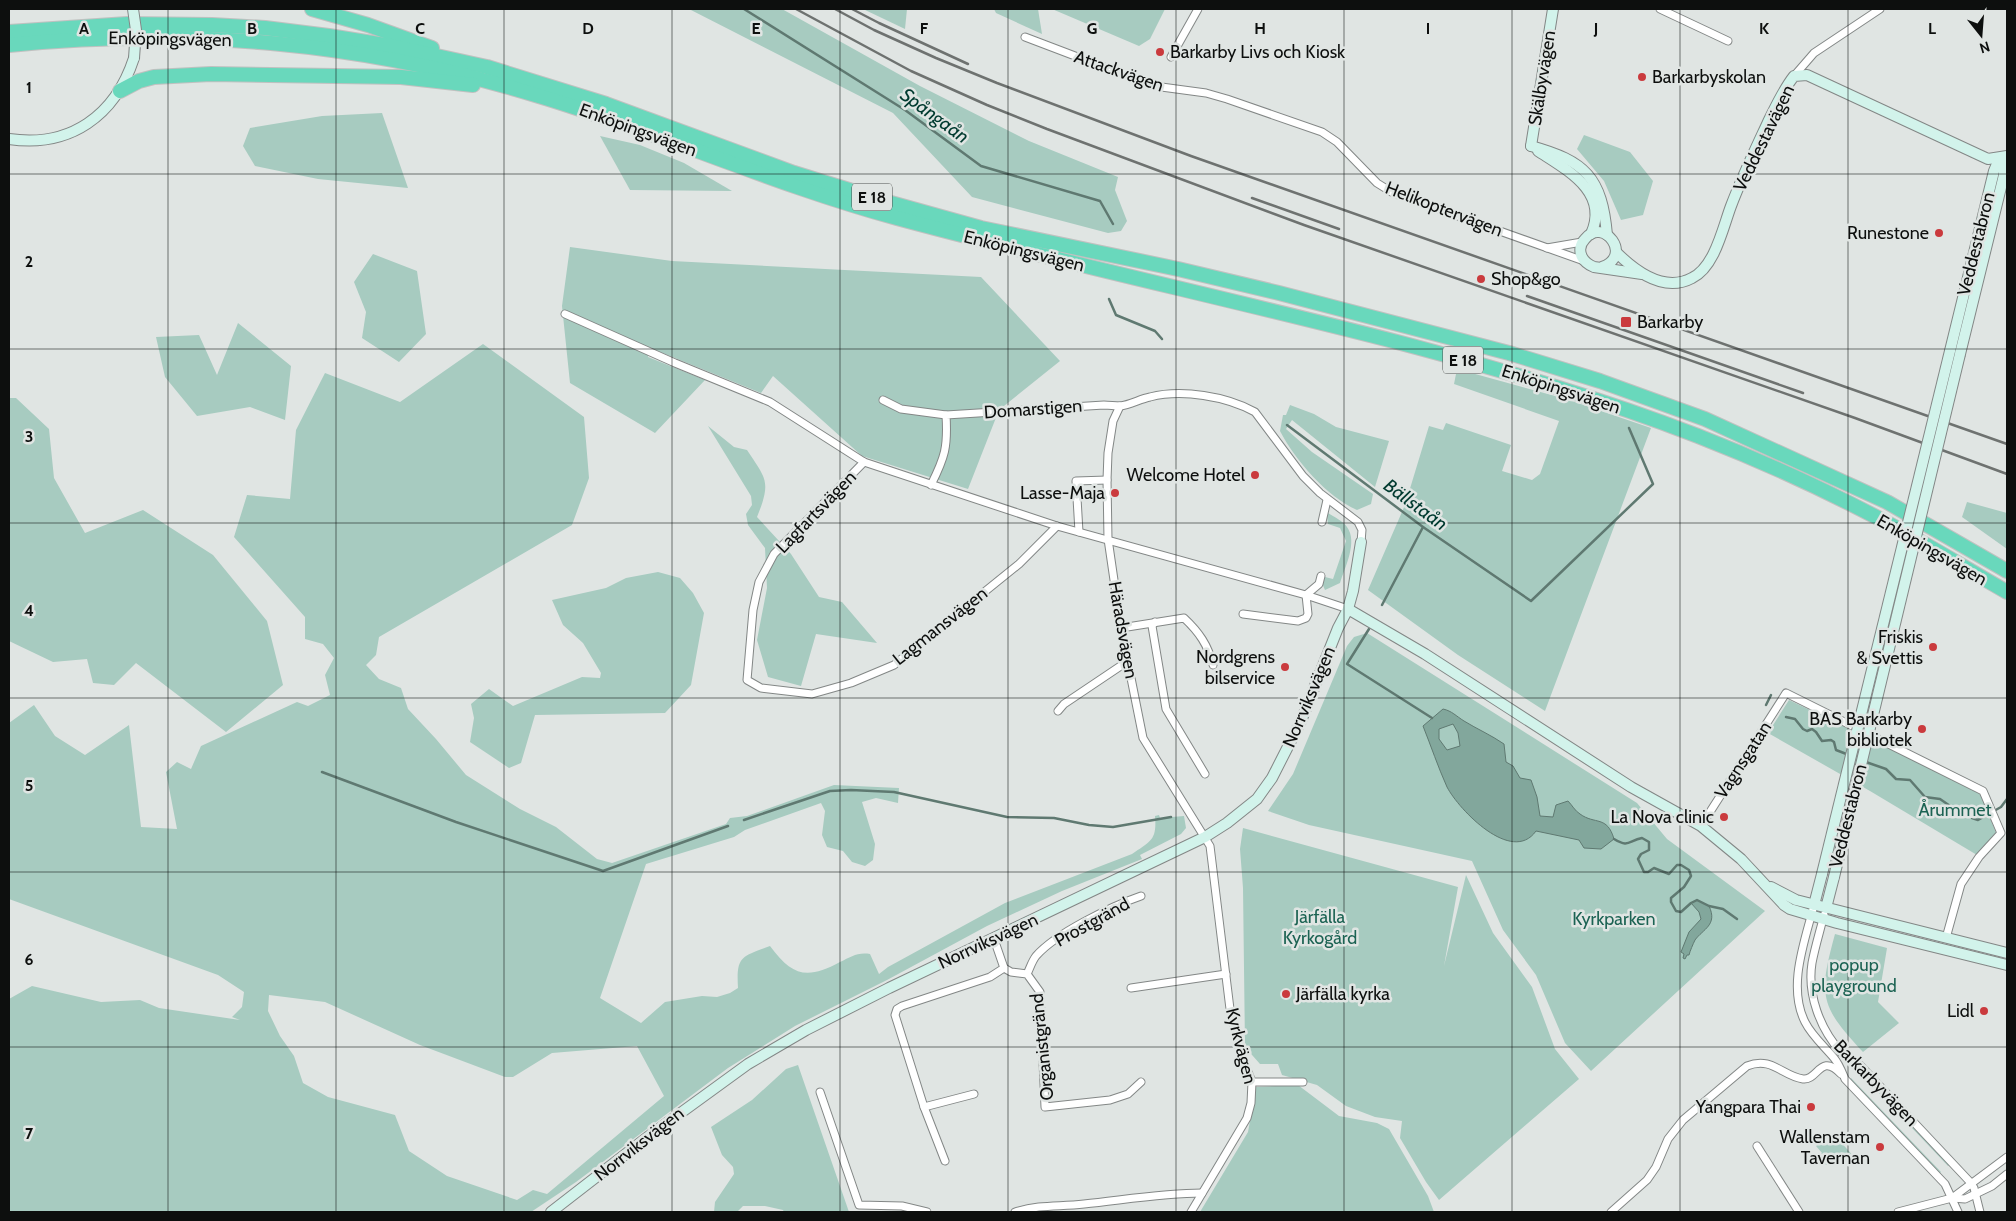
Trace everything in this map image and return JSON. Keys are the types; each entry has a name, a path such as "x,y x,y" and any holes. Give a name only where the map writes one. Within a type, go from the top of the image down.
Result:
{"highway":[{"path":"312,9 368,25 487,67"},
{"name":"Enköpingsvägen","path":"9,32 128,24 265,28 391,46 487,67 598,102 794,172 891,203 981,228 1279,292 1509,353 1600,380 1705,419 1887,502 2007,571"},
{"name":"Enköpingsvägen","path":"9,46 69,39 163,36 288,44 434,67 539,96 789,184 887,216 978,240 1276,310 1504,370 1596,399 1700,437 1805,483 1879,518 2007,592"},
{"path":"120,91 139,81 168,75 313,74 401,77 447,81 539,96"}],"street":[{"path":"9,139 42,140 60,137 77,130 93,120 108,107 120,91 134,58 136,30 133,9"},
{"path":"1171,57 1198,9"},
{"name":"Skälbyvägen","path":"1531,146 1553,9"},
{"path":"1660,9 1728,41"},
{"path":"1794,76 1814,53 1880,9"},
{"name":"Attackvägen","path":"1025,37 1154,86 1206,93 1244,105"},
{"name":"Veddestavägen","path":"1531,146 1575,162 1585,171 1593,182 1603,204 1607,235 1614,242 1616,252 1643,274 1654,280 1670,284 1694,278 1703,269 1719,243 1731,206 1757,146 1786,87 1794,76 1807,75 1988,159 2003,158"},
{"name":"Helikoptervägen","path":"1244,105 1280,116 1330,136 1377,183 1393,193 1584,261"},
{"path":"1531,146 1578,178 1585,187 1594,206 1594,226 1591,234"},
{"name":"Veddestabron","path":"1813,910 1994,171 2003,158"},
{"name":"Veddestabron","path":"1826,908 2004,175 2003,158"},
{"path":"1584,261 1581,253 1582,242 1591,234 1598,232 1607,235"},
{"name":"Helikoptervägen","path":"1546,248 1582,242"},
{"path":"1602,267 1612,261 1616,252"},
{"name":"Veddestavägen","path":"1584,261 1590,266 1643,274"},
{"path":"564,314 770,402 864,462 1058,526 1306,595 1348,609 1425,654 1631,787 1701,826 1741,859 1765,884 1813,910 1823,919 2007,965"},
{"name":"Domarstigen","path":"883,400 901,409 946,415 1104,405 1120,406 1148,397 1174,392 1200,395 1247,408 1255,412 1302,476 1327,500 1358,522 1362,530 1362,542"},
{"name":"Häradsvägen","path":"1120,406 1113,421 1108,453 1108,539 1121,628 1142,738 1205,837"},
{"path":"930,485 943,461 948,441 946,415"},
{"name":"Lagfartsvägen","path":"748,680 754,610 760,582 770,561 774,554 864,462"},
{"path":"1079,532 1076,481 1107,480"},
{"path":"1322,522 1327,500"},
{"name":"Lagmansvägen","path":"748,680 761,688 812,694 851,684 894,664 1019,564 1058,526"},
{"path":"1348,609 1362,542"},
{"path":"1306,595 1319,584 1321,576"},
{"path":"1243,614 1298,621 1306,618 1308,614 1306,595"},
{"name":"Norrviksvägen","path":"551,1212 649,1136 748,1064 806,1030 889,988 1205,837 1227,823 1257,799 1272,778 1301,721 1338,628 1348,609"},
{"path":"1121,628 1184,618 1197,630 1209,648 1213,665"},
{"path":"1155,622 1152,626 1166,709 1205,774"},
{"path":"1058,711 1064,704 1128,661"},
{"name":"Vagnsgatan","path":"1701,826 1786,693 1976,786 1986,796 2001,833 1980,857 1961,884 1946,938"},
{"name":"Kyrkvägen","path":"1191,1212 1247,1118 1251,1103 1252,1082 1234,1032 1210,846 1205,837"},
{"name":"Prostgränd","path":"1027,974 1036,957 1065,933 1129,900 1141,896"},
{"path":"1813,910 1826,908 2007,953"},
{"name":"Barkarbyvägen","path":"1826,908 1812,964 1812,992 1819,1016 1829,1036 1842,1053 1860,1065 1971,1184 1980,1212"},
{"name":"Barkarbyvägen","path":"1813,910 1797,984 1799,1002 1805,1022 1820,1044 1835,1059 1845,1078 1945,1184 1958,1212"},
{"path":"945,1161 924,1107 895,1015 897,1009 902,1006 990,977 1004,968 994,939"},
{"name":"Organistgränd","path":"1004,968 1011,972 1027,974 1040,992 1045,1107 1110,1100 1128,1094 1141,1082"},
{"path":"1131,988 1226,974"},
{"path":"1835,1059 1842,1053"},
{"path":"1611,1212 1647,1180 1656,1167 1668,1138 1683,1120 1747,1066 1766,1063 1802,1079 1810,1077 1823,1067 1832,1066 1845,1078"},
{"path":"1252,1082 1303,1082"},
{"path":"820,1092 859,1205 902,1206 927,1212"},
{"path":"924,1107 974,1094"},
{"path":"1757,1146 1799,1212"},
{"path":"1952,1198 2007,1157"},
{"path":"1898,1212 1952,1198 1966,1199 1976,1195 2007,1174"},
{"path":"1015,1212 1047,1205 1074,1205 1137,1197 1202,1193"}],"green space":[{"path":"689,9 782,9 920,86 1029,141 1118,177 1115,190 1127,221 1121,231 1108,233 972,197 893,113"},
{"path":"863,9 907,9 905,29"},
{"path":"994,9 1038,9 1042,34 996,13"},
{"path":"1052,9 1165,9 1150,39 1139,46"},
{"path":"382,113 408,188 318,179 255,166 243,146 250,128 322,116"},
{"path":"1584,135 1630,152 1653,181 1643,215 1621,220 1604,181 1577,149"},
{"path":"600,136 640,145 684,163 732,191 630,190"},
{"path":"570,247 672,261 981,277 1060,361 999,410 968,489 862,456 773,376 761,393 648,347 648,357 705,380 655,433 570,383 562,306"},
{"path":"373,254 417,271 426,334 399,362 362,338 366,312 354,282"},
{"path":"238,323 291,366 285,420 250,407 197,416 165,377 156,337 199,335 217,375"},
{"path":"483,344 584,417 589,478 572,525 379,637 376,655 366,665 379,679 401,688 408,709 466,775 520,809 556,827 597,859 612,863 726,824 730,818 747,816 834,785 899,788 898,803 876,798 862,802 875,844 873,860 865,866 852,862 843,851 827,847 822,835 825,811 821,803 745,830 734,837 646,864 600,998 641,1023 665,1002 702,996 717,997 730,993 738,988 738,969 743,959 747,955 770,946 786,964 801,972 818,971 854,955 870,954 879,974 888,967 1005,903 1132,854 1148,843 1154,835 1155,816 1159,815 1160,818 1184,816 1186,828 1181,834 1140,855 1142,859 1062,891 987,926 887,980 795,1026 728,1068 576,1182 531,1212 9,1212 9,999 32,986 101,1002 140,1000 159,1008 240,1020 232,1017 242,1007 244,992 218,975 9,899 9,723 34,705 55,736 85,755 129,725 141,827 177,829 166,772 177,762 191,769 201,746 297,702 308,706 330,695 325,675 334,658 323,644 305,639 305,617 234,537 247,495 290,499 296,430 325,373 400,402","holes":["269,995 325,1002 420,1045 505,1077 513,1077 552,1053 637,1046 664,1096 547,1194 533,1190 517,1200 447,1176 409,1151 395,1115 328,1097 303,1083 294,1056 280,1036 268,1011"]},
{"path":"1457,369 1566,399 1651,428 1545,711 1458,655 1368,590 1405,505 1429,426 1443,430 1446,423 1511,445 1502,471 1532,480 1540,474 1559,421 1454,384"},
{"path":"9,398 16,398 49,429 54,478 85,533 143,510 213,555 267,621 283,685 226,732 136,663 114,685 93,683 87,659 53,662 9,641"},
{"path":"1290,405 1314,414 1336,427 1389,441 1375,487 1292,420 1286,429 1312,452 1373,494 1371,504 1357,510 1346,504 1323,487 1294,454 1280,431 1283,415 1286,415"},
{"path":"708,426 734,447 747,450 754,460 765,482 764,496 757,517 791,554 819,597 842,602 877,643 816,634 801,686 768,677 757,640 767,588 765,548 748,525 746,514 752,505 751,496"},
{"path":"1967,502 2007,513 2007,549 1962,517"},
{"path":"1328,513 1347,527 1350,533 1351,547 1340,583 1325,590 1322,583 1325,577 1333,579 1346,541 1340,528 1328,524"},
{"path":"658,572 680,578 693,593 704,613 691,685 665,713 535,715 521,763 509,768 470,742 474,718 471,704 489,689 513,706 582,677 600,678 601,673 583,643 563,625 552,600 606,588 626,578"},
{"name":"Kyrkparken","path":"1367,633 1637,803 1667,839 1765,911 1591,1071 1565,1043 1536,975 1503,930 1472,861 1309,825 1268,811 1293,774 1347,646 1354,637"},
{"name":"Årummet","path":"1789,700 1979,791 1997,835 1977,855 1768,733"},
{"name":"Järfälla Kyrkogård","path":"1243,828 1458,887 1444,966 1466,875 1493,933 1532,987 1555,1049 1579,1079 1439,1200 1400,1138 1402,1121 1375,1117 1346,1106 1317,1085 1282,1075 1278,1064 1260,1064 1245,1047 1243,888 1240,849"},
{"name":"popup playground","path":"1835,934 1887,948 1878,1002 1899,1023 1863,1052 1838,1023 1826,999 1826,972"},
{"path":"798,1065 849,1212 784,1212 783,1210 765,1206 743,1206 737,1212 714,1212 715,1202 734,1174 733,1167 722,1155 711,1127 752,1100 786,1069"},
{"path":"1861,1070 1950,1164 1948,1166 1859,1072"},
{"path":"1851,1078 1941,1172 1939,1174 1850,1080"},
{"path":"1298,1085 1339,1116 1377,1123 1389,1129 1428,1196 1434,1212 1200,1212 1248,1132 1256,1087"},
{"path":"1828,1136 1835,1144 1839,1140 1855,1158 1826,1165 1818,1156 1822,1153 1816,1146"}],"shaded area":[{"path":"1443,709 1451,712 1504,744 1506,762 1513,766 1520,778 1531,780 1537,797 1540,816 1553,817 1556,805 1568,801 1580,814 1604,823 1611,831 1614,839 1601,849 1584,848 1579,840 1536,831 1526,840 1514,842 1500,838 1474,820 1453,797 1447,787 1423,726","holes":["1453,724 1458,733 1460,746 1447,750 1439,739 1439,729"]},
{"path":"1697,900 1709,906 1712,918 1708,926 1695,940 1689,955 1685,959 1683,958 1684,954 1681,952 1689,932 1701,919 1699,912 1691,903"}],"waterway":[{"name":"Spångaån","path":"744,9 905,110 981,166 1100,201 1113,224"},
{"name":"Spångaån","path":"1109,299 1116,315 1155,331 1162,339"},
{"name":"Bällstaån","path":"1287,425 1423,527 1531,601 1653,484 1629,428"},
{"path":"1382,605 1423,527"},
{"path":"1369,629 1347,664 1432,718"},
{"name":"Bällstaån","path":"1766,705 1771,695"},
{"name":"Bällstaån","path":"1786,717 1795,719 1807,731 1812,729 1822,741 1831,740 1834,742 1836,750 1849,755"},
{"name":"Bällstaån","path":"1866,762 1886,769 1896,779 1910,780 1925,797 1940,799 1953,808 1969,812 1972,818 1978,820 2001,807 2007,799"},
{"path":"322,772 456,822 603,871 728,826"},
{"path":"744,820 830,791 851,790 894,792 1007,817 1054,818 1089,825 1113,827 1171,817"},
{"path":"1614,839 1619,842 1628,843 1642,838 1649,842 1649,850 1641,854 1638,859 1644,872 1654,868 1669,874 1677,865 1681,865 1689,870 1691,876 1684,887 1671,898 1676,911 1681,912 1697,900 1709,906 1723,909 1737,919"}],"railway":[{"path":"796,9 911,71 1047,129 1304,225 1855,418 2007,474"},
{"path":"835,9 874,30 936,58 1191,156 2007,444"},
{"path":"852,9 968,64"},
{"path":"1252,198 1339,229"},
{"path":"1527,296 1803,393"}],"place":[{"name":"Barkarby Livs och Kiosk","path":"1160,52"},
{"name":"Barkarbyskolan","path":"1642,77"},
{"name":"Runestone","path":"1939,233"},
{"name":"Shop&go","path":"1481,279"},
{"name":"Barkarby","path":"1626,322"},
{"name":"Welcome Hotel","path":"1255,475"},
{"name":"Lasse-Maja","path":"1115,493"},
{"name":"Friskis & Svettis","path":"1933,647"},
{"name":"Nordgrens bilservice","path":"1285,667"},
{"name":"BAS Barkarby bibliotek","path":"1922,729"},
{"name":"La Nova clinic","path":"1724,817"},
{"name":"Järfälla kyrka","path":"1286,994"},
{"name":"Lidl","path":"1984,1011"},
{"name":"Yangpara Thai","path":"1811,1107"},
{"name":"Wallenstam Tavernan","path":"1880,1147"}]}
